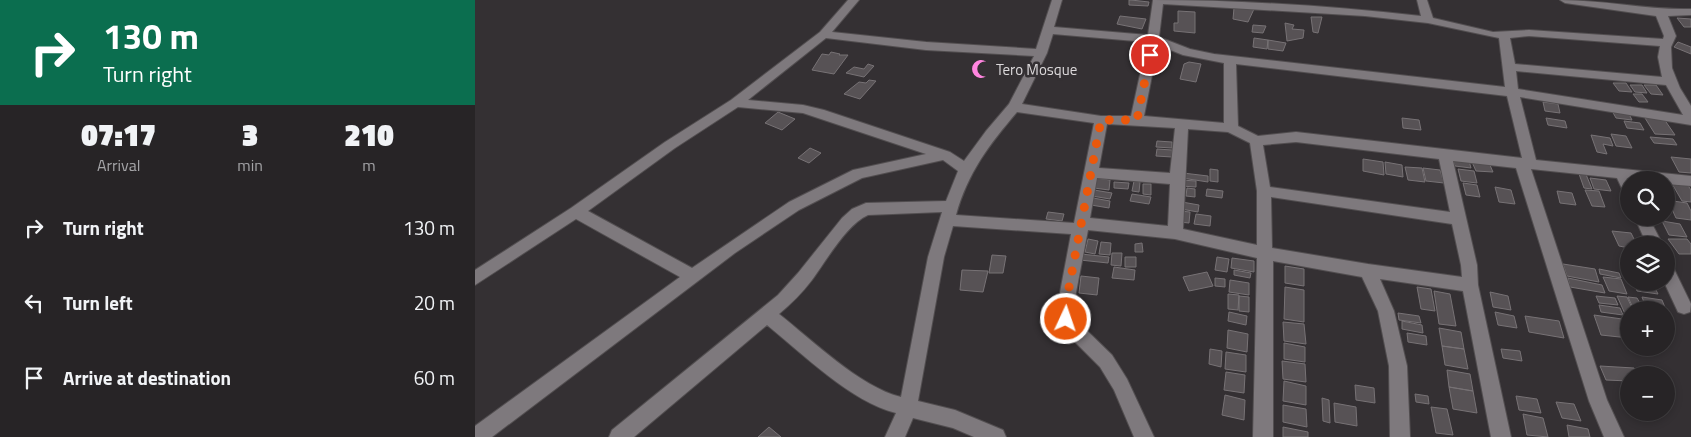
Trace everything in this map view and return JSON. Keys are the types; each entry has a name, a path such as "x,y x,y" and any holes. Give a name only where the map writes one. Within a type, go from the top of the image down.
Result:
{"street":[{"path":"475,278 576,212 670,145 736,103 825,34 854,0"},
{"path":"895,437 907,406 936,257 949,213 966,169 991,134 1014,107 1041,52 1057,0"},
{"path":"1137,120 1159,0 1333,5 1427,20 1504,36 1529,33 1665,43"},
{"path":"1422,0 1427,20"},
{"path":"1565,0 1660,6 1687,12"},
{"path":"1660,6 1670,36 1665,43 1663,60 1671,82 1691,117"},
{"path":"1047,30 1153,39 1194,54 1230,60 1512,92 1691,121"},
{"path":"825,34 926,46 1041,52"},
{"path":"1504,36 1510,67 1512,92 1526,163 1598,401 1614,437"},
{"path":"1230,60 1231,128"},
{"path":"1510,67 1671,82"},
{"path":"736,103 803,108 945,156 966,169"},
{"path":"1014,107 1101,120 1137,120 1231,128 1256,141 1296,136 1445,155 1620,174"},
{"path":"1101,120 1066,303 1066,319 1075,333 1105,362 1121,385 1144,437"},
{"path":"1175,233 1182,124"},
{"path":"1256,141 1264,191 1263,437"},
{"path":"1445,155 1469,265 1470,285 1501,437"},
{"path":"476,437 775,217 821,191 858,174 945,156"},
{"path":"1092,173 1177,179"},
{"path":"1675,179 1691,181"},
{"path":"1264,191 1458,218"},
{"path":"619,437 767,314 804,278 847,222 857,213 866,209 949,213 1175,233 1264,253 1368,271 1470,285"},
{"path":"576,212 693,276"},
{"path":"1368,271 1386,311 1398,366 1399,437"},
{"path":"1675,290 1683,307"},
{"path":"767,314 867,393 891,404 907,406 955,419 996,437"}],"building":[{"path":"1129,0 1149,2 1148,6 1129,5"},
{"path":"1234,8 1254,9 1248,22 1233,19"},
{"path":"1178,11 1195,12 1195,33 1174,31 1174,23 1178,23"},
{"path":"1120,16 1146,19 1142,29 1117,24"},
{"path":"1311,17 1322,17 1318,33 1313,32"},
{"path":"1677,18 1691,19 1691,27 1684,27"},
{"path":"1285,23 1294,25 1292,29 1304,30 1303,38 1287,41"},
{"path":"1253,25 1266,26 1263,33 1252,32"},
{"path":"1254,38 1268,40 1267,49 1253,47"},
{"path":"1268,40 1286,43 1283,51 1268,49"},
{"path":"1678,42 1691,47 1691,54 1674,47"},
{"path":"831,52 839,55 848,55 834,74 812,70 822,54 829,55"},
{"path":"1189,62 1201,64 1196,82 1180,79 1184,64"},
{"path":"868,64 874,66 864,77 846,73 854,67 864,69"},
{"path":"869,80 876,81 860,99 844,94 859,82 866,83"},
{"path":"1613,83 1626,83 1632,92 1619,91"},
{"path":"1630,85 1642,85 1647,93 1635,92"},
{"path":"1644,85 1656,85 1663,95 1651,94"},
{"path":"1633,94 1642,94 1648,102 1639,102"},
{"path":"1543,102 1558,104 1560,113 1545,111"},
{"path":"1611,109 1627,110 1632,120 1616,118"},
{"path":"778,112 795,119 782,130 765,123"},
{"path":"1402,118 1419,120 1421,130 1403,128"},
{"path":"1546,118 1565,121 1567,128 1548,125"},
{"path":"1645,118 1664,119 1675,135 1655,134"},
{"path":"1624,121 1640,123 1644,130 1627,128"},
{"path":"1611,134 1626,136 1632,148 1616,146"},
{"path":"1591,135 1610,138 1613,146 1603,144 1607,154 1597,152"},
{"path":"1650,137 1673,139 1677,145 1654,143"},
{"path":"1157,141 1172,142 1172,148 1156,147"},
{"path":"810,148 821,153 809,163 798,158"},
{"path":"1157,149 1172,150 1172,157 1156,156"},
{"path":"1671,157 1691,159 1691,173 1679,172"},
{"path":"1363,159 1383,162 1384,175 1363,171"},
{"path":"1453,160 1469,161 1471,168 1455,166"},
{"path":"1385,162 1402,165 1403,177 1386,174"},
{"path":"1472,162 1489,163 1493,172 1476,171"},
{"path":"1405,167 1422,168 1425,182 1408,180"},
{"path":"1423,168 1440,170 1444,183 1426,181"},
{"path":"1210,169 1218,170 1218,182 1210,181"},
{"path":"1458,169 1474,171 1477,183 1461,181"},
{"path":"1578,171 1585,172 1592,189 1584,188"},
{"path":"1183,173 1208,176 1208,182 1182,178"},
{"path":"1096,178 1110,180 1109,190 1094,188"},
{"path":"1590,178 1606,180 1611,191 1594,189"},
{"path":"1181,180 1196,181 1196,187 1181,186"},
{"path":"1134,181 1140,182 1139,192 1132,191"},
{"path":"1114,182 1129,183 1128,189 1114,188"},
{"path":"1675,182 1687,184 1691,190 1691,202 1682,201 1675,189"},
{"path":"1463,183 1477,185 1480,197 1466,195"},
{"path":"1143,184 1151,184 1151,195 1143,194"},
{"path":"1495,187 1511,190 1515,204 1499,202"},
{"path":"1187,188 1195,189 1195,197 1186,196"},
{"path":"1207,189 1223,191 1222,198 1206,196"},
{"path":"1094,190 1112,193 1110,199 1092,196"},
{"path":"1585,190 1599,191 1605,207 1592,206"},
{"path":"1557,191 1572,193 1576,205 1560,203"},
{"path":"1132,194 1151,197 1149,204 1130,201"},
{"path":"1093,198 1110,201 1109,208 1091,205"},
{"path":"1675,201 1687,203 1691,211 1691,220 1676,218"},
{"path":"1182,202 1199,205 1198,212 1181,209"},
{"path":"1180,211 1190,212 1189,223 1179,222"},
{"path":"1048,212 1064,214 1062,221 1046,219"},
{"path":"1196,214 1211,216 1210,226 1194,224"},
{"path":"1675,223 1680,224 1687,237 1669,235 1664,226 1675,226"},
{"path":"1612,231 1631,233 1632,236 1620,236 1619,246"},
{"path":"1088,239 1098,241 1095,254 1085,252"},
{"path":"1675,239 1687,239 1691,244 1691,254 1679,254 1675,249"},
{"path":"1101,242 1111,243 1110,255 1099,254"},
{"path":"1142,243 1143,252 1135,252 1135,244"},
{"path":"1112,253 1122,253 1121,266 1111,265"},
{"path":"1081,254 1109,257 1108,263 1080,260"},
{"path":"992,255 1006,256 1003,273 989,273"},
{"path":"1125,257 1136,257 1136,267 1125,267"},
{"path":"1217,257 1229,259 1227,272 1215,270"},
{"path":"1232,258 1254,261 1254,272 1231,268"},
{"path":"1563,264 1595,269 1599,282 1567,276"},
{"path":"1285,266 1304,269 1304,286 1285,283"},
{"path":"1114,267 1135,270 1134,280 1112,278"},
{"path":"1599,269 1619,273 1620,278 1600,274"},
{"path":"962,270 988,271 983,292 960,290"},
{"path":"1234,270 1251,273 1250,278 1234,275"},
{"path":"1207,272 1213,286 1189,291 1183,277"},
{"path":"1081,276 1099,278 1097,295 1079,293"},
{"path":"1603,277 1620,279 1620,291 1626,291 1627,294 1609,291"},
{"path":"1215,278 1225,279 1225,287 1215,286"},
{"path":"1568,278 1602,285 1605,293 1570,287"},
{"path":"1230,280 1249,283 1249,295 1229,292"},
{"path":"1285,287 1304,290 1304,322 1284,319"},
{"path":"1417,287 1431,289 1435,311 1421,309"},
{"path":"1434,291 1450,294 1456,326 1439,324"},
{"path":"1637,291 1656,291 1658,294"},
{"path":"1490,292 1508,296 1511,310 1493,307"},
{"path":"1228,294 1239,295 1238,310 1228,309"},
{"path":"1239,296 1249,297 1249,312 1239,311"},
{"path":"1596,296 1615,298 1618,305 1599,303"},
{"path":"1617,296 1627,297 1629,301 1620,301 1620,303"},
{"path":"1628,297 1637,298 1639,301 1630,301"},
{"path":"1642,297 1662,301 1644,301"},
{"path":"1599,305 1620,308 1620,315 1601,312"},
{"path":"1229,312 1247,316 1246,325 1228,321"},
{"path":"1495,312 1514,316 1517,328 1498,325"},
{"path":"1398,313 1419,316 1421,323 1399,320"},
{"path":"1594,315 1620,319 1620,337 1601,335"},
{"path":"1525,316 1559,321 1564,338 1529,332"},
{"path":"1402,321 1422,325 1423,333 1402,329"},
{"path":"1283,322 1304,324 1306,344 1284,341"},
{"path":"1439,328 1461,332 1464,349 1442,346"},
{"path":"1228,330 1248,334 1247,352 1227,348"},
{"path":"1407,333 1426,336 1427,345 1408,342"},
{"path":"1284,343 1305,347 1305,362 1284,359"},
{"path":"1442,346 1464,349 1468,369 1445,365"},
{"path":"1210,349 1222,351 1221,367 1209,364"},
{"path":"1501,349 1520,351 1522,361 1503,358"},
{"path":"1226,352 1246,355 1246,372 1225,369"},
{"path":"1282,361 1305,364 1306,382 1283,379"},
{"path":"1600,366 1620,367 1620,381 1606,380"},
{"path":"1447,370 1470,374 1473,391 1449,387"},
{"path":"1226,372 1245,375 1244,393 1224,390"},
{"path":"1284,381 1306,386 1306,405 1283,401"},
{"path":"1355,385 1374,388 1375,403 1356,400"},
{"path":"1449,387 1473,391 1477,413 1453,409"},
{"path":"1415,394 1428,396 1429,404 1416,402"},
{"path":"1225,395 1245,400 1244,420 1222,415"},
{"path":"1516,396 1537,399 1541,413 1519,410"},
{"path":"1322,398 1329,400 1330,423 1323,421"},
{"path":"1556,402 1574,404 1581,421 1562,418"},
{"path":"1334,403 1356,407 1357,426 1335,422"},
{"path":"1283,405 1306,409 1307,427 1283,422"},
{"path":"1431,407 1447,409 1453,435 1436,433"},
{"path":"1523,414 1543,418 1548,437 1527,435"},
{"path":"1567,425 1588,429 1590,437 1569,437"},
{"path":"769,427 781,437 758,437"},
{"path":"1283,427 1308,432 1308,437 1283,437"}],"place":[{"name":"Tero Mosque","path":"981,69"}],"route":[{"path":"1066,319 1066,303 1079,229 1092,173 1101,120 1137,120 1150,55"}]}
